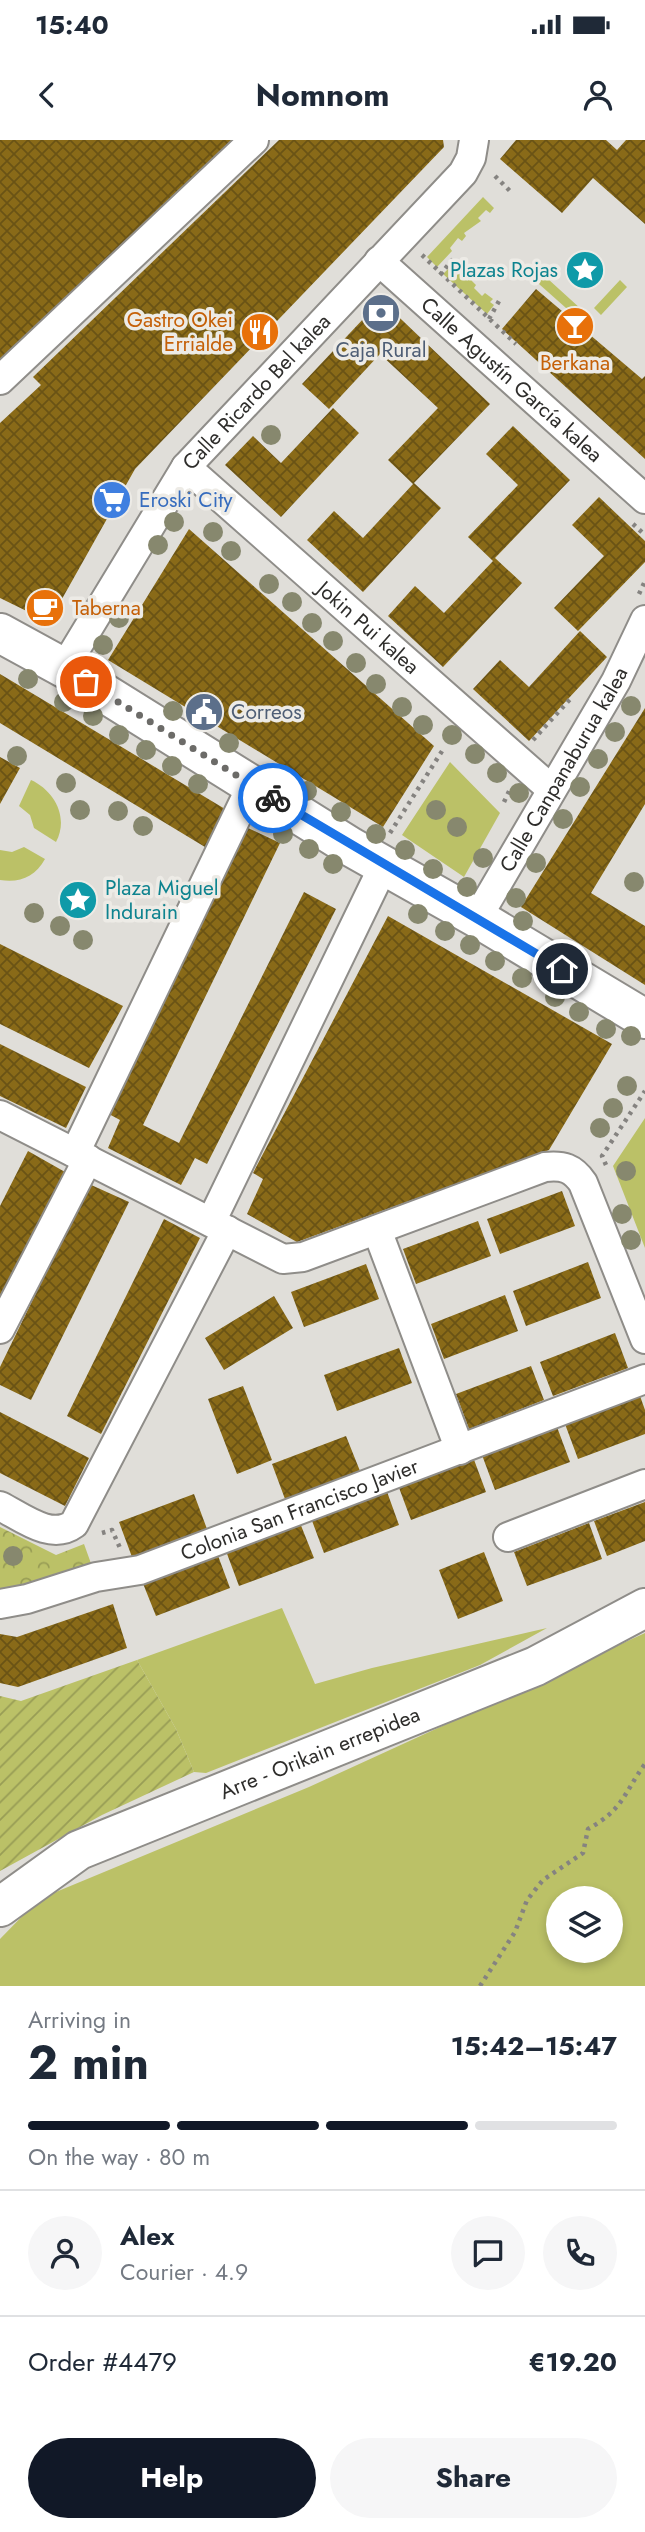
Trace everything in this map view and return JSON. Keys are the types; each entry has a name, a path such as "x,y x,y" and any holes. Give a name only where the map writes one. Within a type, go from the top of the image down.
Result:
{"street":[{"path":"0,380 254,140"},
{"name":"Calle Ricardo Bel kalea","path":"64,668 186,467 463,173 471,159 474,140"},
{"name":"Calle Agustín García kalea","path":"379,261 645,499"},
{"name":"Jokin Pui kalea","path":"186,467 551,789"},
{"name":"Calle Canpanaburua kalea","path":"477,918 616,681 645,620"},
{"path":"0,633 64,668 252,785 386,851 477,918 645,1019"},
{"path":"0,1329 252,785"},
{"path":"0,1506 50,1531 65,1530 74,1524 219,1226 386,851"},
{"path":"0,1115 283,1259 303,1257 545,1167 560,1165 575,1171 583,1183 645,1339"},
{"path":"377,1230 460,1450"},
{"name":"Colonia San Francisco Javier","path":"0,1604 27,1599 96,1577 131,1561 460,1450 645,1379"},
{"path":"508,1537 645,1485"},
{"name":"Arre - Orikain errepidea","path":"0,1907 79,1850 536,1667 645,1608"}],"path":[{"path":"495,176 513,194"},
{"path":"440,275 453,259"},
{"path":"489,319 499,301"},
{"path":"528,746 573,696"},
{"path":"386,851 444,748"},
{"path":"504,802 513,784"},
{"path":"602,1156 645,1091"},
{"path":"102,1533 112,1530 131,1561"},
{"path":"480,1986 515,1932 527,1900 543,1880 583,1853 588,1829 609,1817 628,1794 645,1764"}],"green space":[{"path":"483,197 494,208 490,213 486,210 478,218 481,221 464,233 466,236 462,241 458,238 450,248 452,251 437,267 427,257"},
{"path":"453,264 467,281 470,279 476,285 474,288 482,296 485,293 493,299 490,302 494,305 487,314 443,274"},
{"path":"537,269 581,309 575,316 530,276"},
{"path":"620,280 627,287 601,315 594,308"},
{"path":"450,762 500,813 464,877 402,835"},
{"path":"31,780 47,791 57,806 61,824 56,842 34,828 30,815 19,806"},
{"path":"24,847 45,859 41,865 26,877 14,881 0,880 0,850 12,852"},
{"path":"645,1118 645,1248 613,1166"},
{"path":"0,1527 56,1555 84,1544 93,1569 0,1596"},
{"path":"282,1608 315,1684 372,1668 547,1628 480,1665 206,1773 194,1772 176,1729 137,1660"},
{"path":"645,1633 645,1986 0,1986 0,1939 39,1899 309,1787"},
{"path":"137,1660 176,1729 194,1772 102,1815 0,1871 0,1696 21,1701"}],"building":[{"path":"0,140 233,140 15,348 0,370"},
{"path":"279,140 443,140 444,147 135,469 49,622 0,598 0,423 41,385 33,377"},
{"path":"516,140 606,140 617,150 626,140 645,140 645,224 593,178 562,213 500,159"},
{"path":"536,289 642,379 645,376 645,459 502,329"},
{"path":"381,300 490,404 413,484 388,460 438,408 380,354 329,409 302,384"},
{"path":"333,408 359,433 281,517 225,465 253,436 281,463"},
{"path":"513,426 570,480 495,558 522,583 443,667 388,616 415,586 444,613 493,561 468,537 518,485 486,454"},
{"path":"414,483 441,508 363,592 307,540 334,511 363,538"},
{"path":"599,497 645,541 645,562 578,631 554,608 604,556 572,525"},
{"path":"189,529 434,746 383,827 108,660"},
{"path":"580,631 607,657 529,741 473,689 500,660 529,687"},
{"path":"0,674 225,809 205,847 0,723"},
{"path":"645,708 645,804 591,893 645,926 645,985 521,907"},
{"path":"0,757 20,768 0,804"},
{"path":"248,828 280,843 143,1125 179,1143 304,892 336,909 207,1164 195,1158 181,1185 108,1148 120,1120 107,1113"},
{"path":"388,916 612,1044 549,1150 297,1242 247,1214 263,1179 253,1173"},
{"path":"0,944 123,1006 89,1068 0,1024"},
{"path":"0,1044 86,1087 66,1128 0,1096"},
{"path":"28,1151 65,1172 0,1301 0,1206"},
{"path":"89,1184 129,1202 31,1400 0,1385 0,1367"},
{"path":"562,1191 575,1226 500,1254 487,1219"},
{"path":"164,1219 200,1238 101,1434 67,1416"},
{"path":"478,1221 491,1256 416,1284 403,1249"},
{"path":"588,1262 601,1298 526,1326 513,1291"},
{"path":"366,1264 379,1299 304,1327 291,1292"},
{"path":"505,1295 518,1331 444,1359 431,1324"},
{"path":"274,1296 293,1328 224,1370 205,1338"},
{"path":"615,1333 628,1368 553,1396 540,1362"},
{"path":"399,1348 412,1383 337,1411 324,1375"},
{"path":"531,1366 544,1400 469,1429 456,1394"},
{"path":"243,1386 272,1460 237,1474 208,1399"},
{"path":"640,1396 645,1410 645,1434 578,1459 565,1424"},
{"path":"0,1412 89,1458 65,1506 0,1473"},
{"path":"557,1427 570,1462 495,1490 482,1455"},
{"path":"346,1436 360,1471 285,1499 272,1464"},
{"path":"473,1457 486,1492 411,1520 398,1485"},
{"path":"386,1489 399,1525 324,1553 311,1518"},
{"path":"194,1494 207,1529 132,1557 119,1522"},
{"path":"645,1502 645,1541 607,1556 594,1521"},
{"path":"300,1523 314,1558 239,1586 226,1551"},
{"path":"589,1523 602,1559 527,1586 514,1552"},
{"path":"484,1552 503,1601 458,1619 439,1570"},
{"path":"217,1553 230,1588 156,1616 142,1581"},
{"path":"113,1604 127,1648 18,1687 0,1683 0,1634 17,1637"}],"way so far":[{"path":"86,682 273,798"}],"place":[{"name":"Plazas Rojas","path":"585,270"},
{"name":"Caja Rural","path":"381,313"},
{"name":"Berkana","path":"575,326"},
{"name":"Gastro Okei Errialde","path":"260,332"},
{"name":"Eroski City","path":"112,500"},
{"name":"Taberna","path":"45,608"},
{"name":"Correos","path":"204,712"},
{"name":"Plaza Miguel Indurain","path":"78,900"}],"route":[{"path":"273,798 351,847 562,969"}]}
